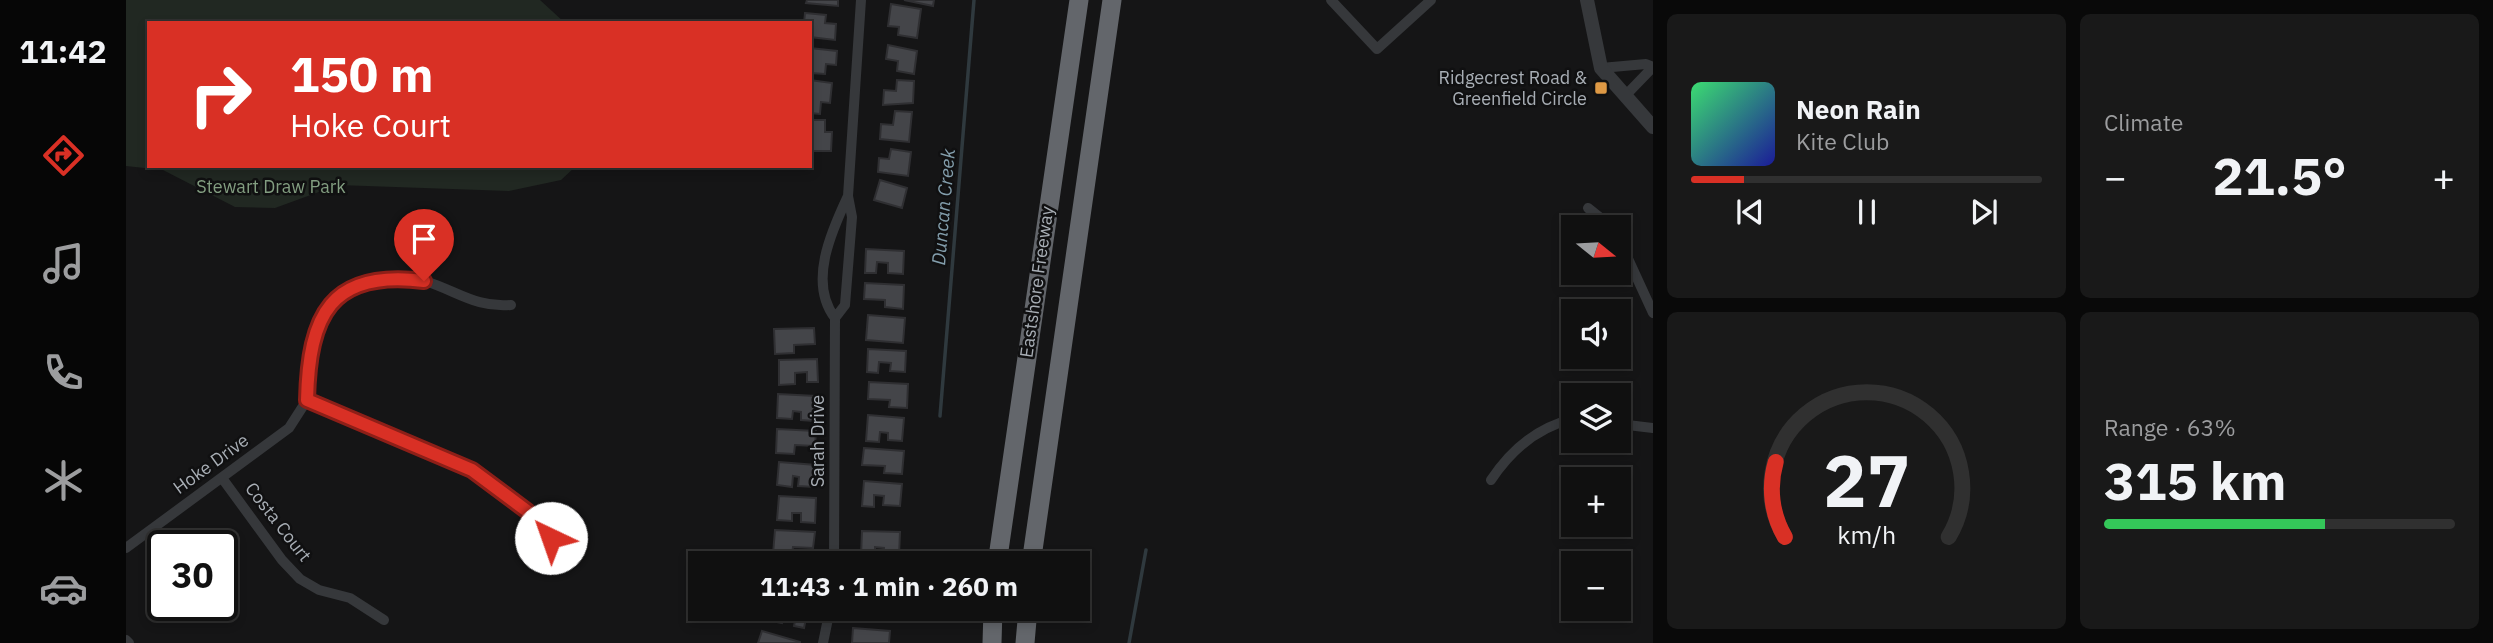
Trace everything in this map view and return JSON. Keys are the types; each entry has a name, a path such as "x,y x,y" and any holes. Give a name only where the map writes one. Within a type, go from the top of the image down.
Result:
{"highway":[{"name":"Eastshore Freeway","path":"999,551 1079,0"},
{"name":"Eastshore Freeway","path":"1033,551 1112,0"},
{"path":"992,643 993,621"},
{"path":"1026,643 1027,621"}],"street":[{"name":"Sarah Drive","path":"835,318 845,305 852,217 848,196 861,0"},
{"path":"1331,0 1377,49 1431,0"},
{"path":"1587,0 1601,68 1653,127"},
{"path":"1601,68 1646,64 1653,67 1625,96"},
{"name":"Sarah Drive","path":"834,551 835,318 824,303 823,280 832,231 848,196"},
{"path":"1588,208 1597,215"},
{"path":"1631,265 1653,313"},
{"path":"511,305 490,307 424,281 394,277 363,283 341,295 321,316 308,358 307,400 472,470 527,511 551,538 554,556"},
{"name":"Hoke Drive","path":"126,548 289,428 307,400"},
{"path":"1491,480 1507,457 1550,424 1561,422"},
{"path":"1631,425 1653,428"},
{"name":"Costa Court","path":"222,478 282,560 300,579 319,590 350,598 384,620"},
{"path":"822,643 827,621"}],"green space":[{"name":"Stewart Draw Park","path":"126,0 540,0 563,21 147,21 147,168 574,168 561,180 509,191 338,185 275,208 235,207 163,170 126,166"}],"building":[{"path":"807,0 838,0 838,6 806,3"},
{"path":"904,0 934,0 933,6"},
{"path":"891,4 921,9 917,38 898,35 899,27 888,26"},
{"path":"805,13 826,15 825,23 836,24 835,40 812,37 812,21 804,21"},
{"path":"888,45 917,51 914,74 897,71 898,61 886,59"},
{"path":"812,48 837,51 836,65 826,64 825,74 812,73"},
{"path":"812,80 832,83 830,103 821,102 820,114 812,113"},
{"path":"897,80 914,81 913,103 883,105 884,90 896,91"},
{"path":"895,111 912,112 909,142 880,139 881,124 893,125"},
{"path":"812,120 825,120 825,132 832,132 831,151 812,151"},
{"path":"891,149 911,152 908,176 878,172 879,158 889,159"},
{"path":"880,180 907,188 902,208 874,200"},
{"path":"866,249 904,251 903,274 888,273 888,263 877,262 876,273 865,273"},
{"path":"865,283 904,285 903,309 885,307 885,300 864,299"},
{"path":"868,315 905,318 903,343 866,340"},
{"path":"814,328 815,344 794,345 794,353 775,354 774,329"},
{"path":"868,349 906,351 905,372 890,371 891,363 879,362 878,373 867,372"},
{"path":"817,359 818,382 807,382 807,372 795,373 795,384 779,385 779,360"},
{"path":"869,382 908,384 907,408 889,407 890,400 868,399"},
{"path":"778,394 816,396 814,421 801,420 801,412 793,411 792,419 777,418"},
{"path":"868,415 904,418 902,441 888,440 888,433 880,432 879,442 866,441"},
{"path":"777,429 816,431 815,446 795,445 794,454 776,453"},
{"path":"864,448 904,451 902,474 884,473 885,466 862,465"},
{"path":"779,462 816,465 815,487 798,486 799,477 793,476 792,487 777,485"},
{"path":"864,481 902,484 900,506 883,505 884,496 874,495 874,507 862,506"},
{"path":"779,496 816,498 815,523 801,522 801,513 792,513 792,521 777,520"},
{"path":"775,530 815,532 813,548 793,547 792,551 773,551"},
{"path":"862,531 900,532 899,551 884,551 884,548 875,547 875,551 861,551"},
{"path":"795,621 805,621 804,628 794,626"},
{"path":"853,628 890,631 889,643 852,643"},
{"path":"762,631 800,642 800,643 758,643"}],"waterway":[{"name":"Duncan Creek","path":"940,416 974,0"},
{"path":"1129,643 1146,550"}],"place":[{"name":"Ridgecrest Road & Greenfield Circle","path":"1601,88"}],"route":[{"path":"424,281 394,277 363,283 341,295 321,316 308,358 307,400 472,470 527,511 551,538"}]}
